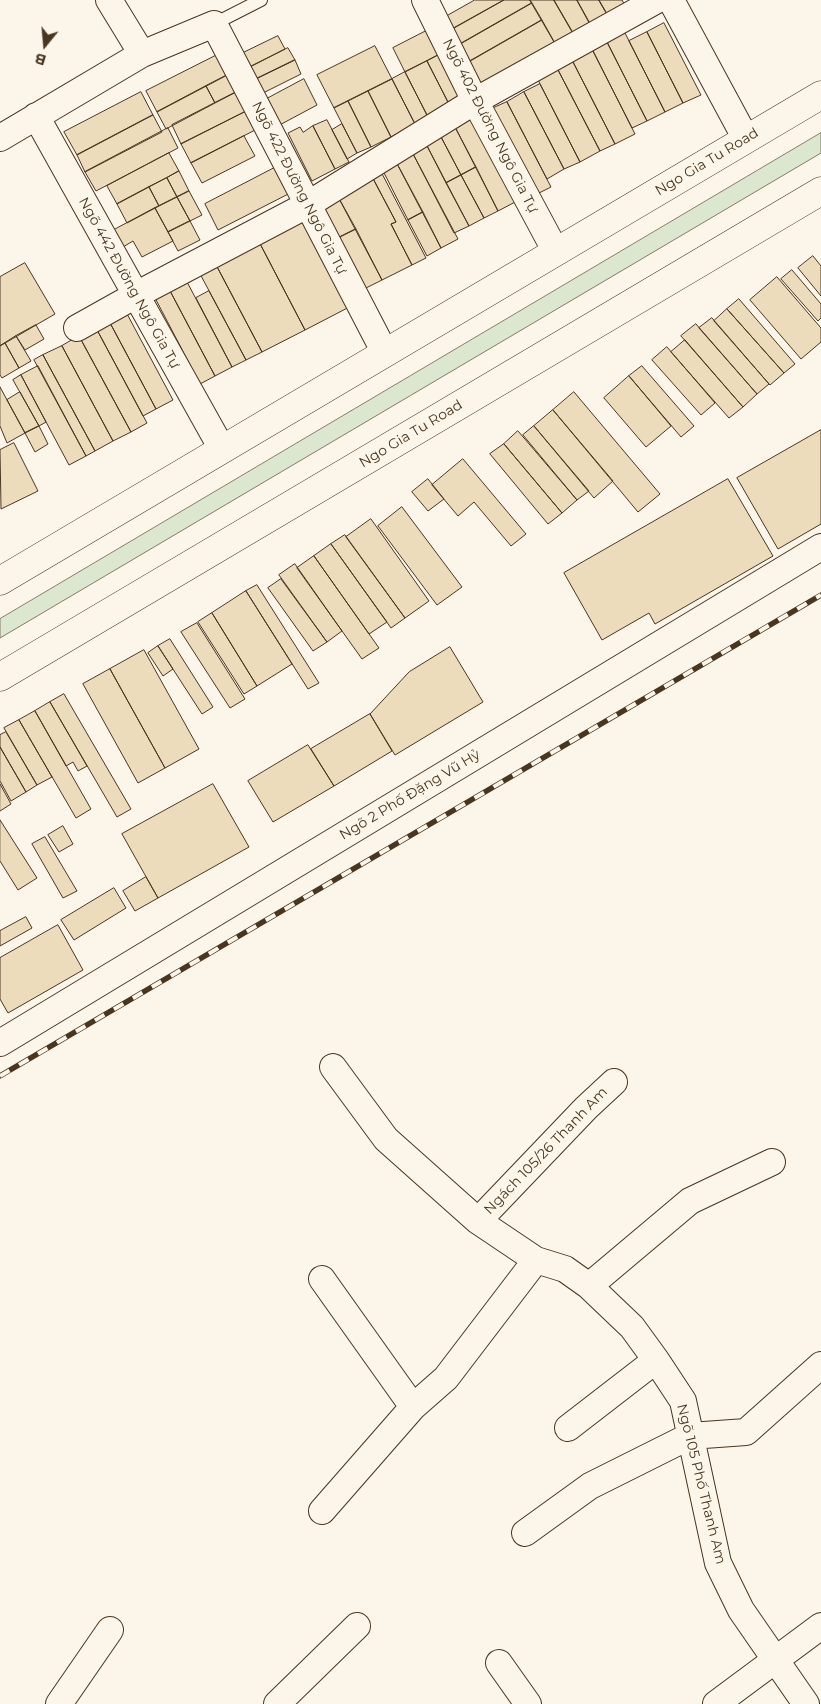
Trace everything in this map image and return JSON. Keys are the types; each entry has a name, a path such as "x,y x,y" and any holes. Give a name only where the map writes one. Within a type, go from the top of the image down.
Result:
{"main road":[{"name":"Ngo Gia Tu Road","path":"0,581 821,95"},
{"name":"Ngo Gia Tu Road","path":"0,676 821,191"}],"street":[{"path":"109,0 142,54"},
{"name":"Ngõ 402 Đường Ngô Gia Tự","path":"425,0 474,101 556,252"},
{"path":"77,328 308,205 474,101 658,0"},
{"path":"671,0 746,139"},
{"path":"0,138 142,54 214,24"},
{"name":"Ngõ 422 Đường Ngô Gia Tự","path":"214,24 385,353"},
{"name":"Ngõ 442 Đường Ngô Gia Tự","path":"36,116 222,449"},
{"name":"Ngõ 2 Phố Đặng Vũ Hỷ","path":"0,1043 821,548"},
{"name":"Ngõ 105 Phố Thanh Am","path":"333,1067 386,1139 478,1221 536,1260 565,1269 590,1286 632,1327 683,1401 718,1563 741,1610 806,1704"},
{"name":"Ngách 105/26 Thanh Am","path":"478,1221 586,1108 614,1082"},
{"path":"590,1286 690,1201 772,1162"},
{"path":"322,1511 413,1407 446,1378 536,1260"},
{"path":"322,1280 413,1407"},
{"path":"568,1428 656,1360"},
{"path":"525,1533 590,1486 690,1436 746,1432 821,1364"},
{"path":"277,1704 357,1626"},
{"path":"716,1704 821,1626"},
{"path":"59,1704 110,1630"},
{"path":"499,1663 528,1704"}],"lane":[{"path":"214,24 261,0"}],"green space":[{"path":"821,133 821,153 0,638 0,619"}],"building":[{"path":"475,0 504,0 447,32 440,20"},
{"path":"504,0 530,0 532,3 455,47 447,32"},
{"path":"530,0 554,0 576,38 558,48"},
{"path":"554,0 577,0 593,29 576,38"},
{"path":"577,0 599,0 610,19 593,29"},
{"path":"599,0 622,0 627,9 610,19"},
{"path":"532,3 542,20 465,64 455,47"},
{"path":"542,20 556,45 479,89 465,64"},
{"path":"664,23 701,95 683,103 647,32"},
{"path":"432,28 444,52 405,72 393,48"},
{"path":"647,32 683,103 665,112 629,41"},
{"path":"625,33 665,112 647,121 607,42"},
{"path":"278,36 285,49 248,68 241,54"},
{"path":"607,42 647,121 632,128 592,49"},
{"path":"375,46 392,79 334,108 317,75"},
{"path":"288,48 295,60 254,80 248,68"},
{"path":"592,49 635,134 615,144 572,60"},
{"path":"225,51 235,71 157,112 146,91"},
{"path":"444,52 468,99 451,108 427,61"},
{"path":"571,58 615,144 600,151 556,66"},
{"path":"295,60 301,74 261,94 254,80"},
{"path":"427,61 451,108 429,119 405,72"},
{"path":"556,66 600,151 580,162 536,76"},
{"path":"235,71 244,88 215,103 206,86"},
{"path":"405,72 429,119 415,124 392,79"},
{"path":"304,79 317,105 274,128 261,102"},
{"path":"392,79 415,124 391,137 368,91"},
{"path":"540,84 580,162 564,169 524,92"},
{"path":"206,86 215,103 166,129 157,112"},
{"path":"244,88 254,107 181,144 172,125"},
{"path":"368,91 391,137 371,147 348,101"},
{"path":"141,92 153,115 77,155 64,132"},
{"path":"524,92 564,169 547,179 507,102"},
{"path":"348,101 371,147 357,153 334,108"},
{"path":"507,102 551,187 533,196 489,110"},
{"path":"249,110 259,128 191,163 181,144"},
{"path":"153,115 162,132 85,172 77,155"},
{"path":"475,116 519,200 498,211 455,127"},
{"path":"327,120 349,162 335,169 313,126"},
{"path":"342,124 357,153 347,159 332,130"},
{"path":"313,126 335,169 312,181 288,133 300,127 303,132"},
{"path":"455,127 476,167 461,175 440,135"},
{"path":"168,128 178,148 96,191 85,172"},
{"path":"440,135 461,175 446,183 425,142"},
{"path":"244,136 255,156 202,183 191,163"},
{"path":"425,142 469,226 454,233 411,150"},
{"path":"411,150 458,239 441,248 394,158"},
{"path":"169,153 179,171 117,204 107,186"},
{"path":"394,158 423,212 408,220 380,165"},
{"path":"282,164 296,190 218,230 205,204"},
{"path":"378,166 426,258 412,265 391,224 396,222 369,171"},
{"path":"476,167 498,211 484,218 461,175"},
{"path":"179,171 189,191 177,197 167,178"},
{"path":"369,171 396,222 391,224 412,265 382,280 336,193"},
{"path":"461,175 484,218 469,226 446,183"},
{"path":"167,178 177,197 159,206 149,187"},
{"path":"149,187 159,206 127,223 117,204"},
{"path":"189,191 202,215 190,221 177,197"},
{"path":"336,193 356,229 334,240 315,203"},
{"path":"177,197 190,221 168,232 155,208"},
{"path":"155,208 173,241 142,257 133,241 123,247 114,230"},
{"path":"307,210 357,303 305,330 256,236"},
{"path":"423,212 441,248 427,256 408,220"},
{"path":"190,221 200,240 178,251 168,232"},
{"path":"356,229 382,280 360,291 334,240"},
{"path":"256,236 305,330 262,352 213,259"},
{"path":"813,256 821,266 821,296 798,268"},
{"path":"25,263 55,314 0,346 0,277"},
{"path":"215,263 262,352 246,360 199,272"},
{"path":"792,270 821,304 821,318 818,321 781,279"},
{"path":"777,277 821,328 821,342 801,359 750,300"},
{"path":"186,280 232,367 215,376 169,289"},
{"path":"169,289 215,376 200,384 154,296"},
{"path":"209,291 246,360 232,367 196,298"},
{"path":"739,299 795,364 784,373 727,309"},
{"path":"727,309 784,373 770,385 714,321"},
{"path":"126,312 173,400 156,409 109,321"},
{"path":"712,318 769,384 757,394 699,328"},
{"path":"109,321 156,409 143,416 96,328"},
{"path":"696,324 757,394 743,407 681,336"},
{"path":"36,325 44,339 25,350 16,336"},
{"path":"96,328 147,423 131,432 79,336"},
{"path":"16,336 31,361 19,368 5,343"},
{"path":"79,336 131,432 113,441 62,346"},
{"path":"685,340 743,407 729,418 671,352"},
{"path":"5,343 19,368 2,378 0,375 0,346"},
{"path":"62,346 113,441 95,451 43,355"},
{"path":"667,347 715,403 701,415 652,360"},
{"path":"43,355 95,451 86,456 34,360"},
{"path":"38,366 86,456 69,465 21,375"},
{"path":"642,366 694,426 681,437 629,376"},
{"path":"21,375 46,422 39,426 13,380"},
{"path":"629,376 671,426 646,447 604,398"},
{"path":"0,387 25,433 7,443 0,426"},
{"path":"20,392 39,426 25,433 7,400"},
{"path":"574,392 660,494 638,512 553,410"},
{"path":"553,410 613,481 594,498 534,426"},
{"path":"39,426 48,444 35,452 25,433"},
{"path":"534,426 589,491 577,500 523,435"},
{"path":"821,430 821,524 778,549 737,478"},
{"path":"518,431 577,500 562,513 504,444"},
{"path":"14,443 38,491 1,509 0,450"},
{"path":"504,444 562,513 548,524 490,454"},
{"path":"463,459 526,534 511,546 474,502 458,516 432,485"},
{"path":"428,479 444,499 428,511 412,492"},
{"path":"728,479 773,556 655,624 649,613 602,640 564,573"},
{"path":"402,507 462,587 437,605 378,526"},
{"path":"371,519 429,601 405,618 346,537"},
{"path":"345,535 405,618 391,628 331,544"},
{"path":"331,544 387,622 369,634 314,556"},
{"path":"314,556 379,648 362,659 297,568"},
{"path":"295,564 342,631 327,642 279,575"},
{"path":"281,579 327,642 313,651 268,588"},
{"path":"257,585 319,683 308,689 246,591"},
{"path":"246,591 292,664 257,686 212,613"},
{"path":"212,613 257,686 244,694 198,622"},
{"path":"197,623 245,699 230,708 181,632"},
{"path":"170,639 213,707 202,714 158,646"},
{"path":"158,646 173,669 163,676 148,653"},
{"path":"450,647 483,702 395,755 370,714 409,672"},
{"path":"144,650 199,749 165,768 110,669"},
{"path":"110,669 165,768 138,783 83,684"},
{"path":"64,694 131,809 117,817 50,702"},
{"path":"50,702 87,766 78,771 73,762 66,766 35,711"},
{"path":"35,711 91,809 76,818 19,720"},
{"path":"370,714 392,751 334,786 311,749"},
{"path":"19,720 52,777 37,785 4,728"},
{"path":"6,732 37,785 26,792 0,747 0,735"},
{"path":"308,745 334,786 273,822 248,781"},
{"path":"0,747 26,792 11,801 0,781"},
{"path":"0,784 11,804 0,811"},
{"path":"213,784 249,847 158,898 122,834"},
{"path":"0,820 37,878 18,890 0,861"},
{"path":"63,826 73,844 59,852 48,835"},
{"path":"45,837 77,891 63,898 32,844"},
{"path":"146,877 158,898 135,911 123,891"},
{"path":"114,888 126,908 74,940 61,920"},
{"path":"26,917 32,928 0,946 0,931"},
{"path":"58,925 83,970 8,1013 0,999 0,958"}],"railway":[{"path":"0,1076 821,595"}]}
